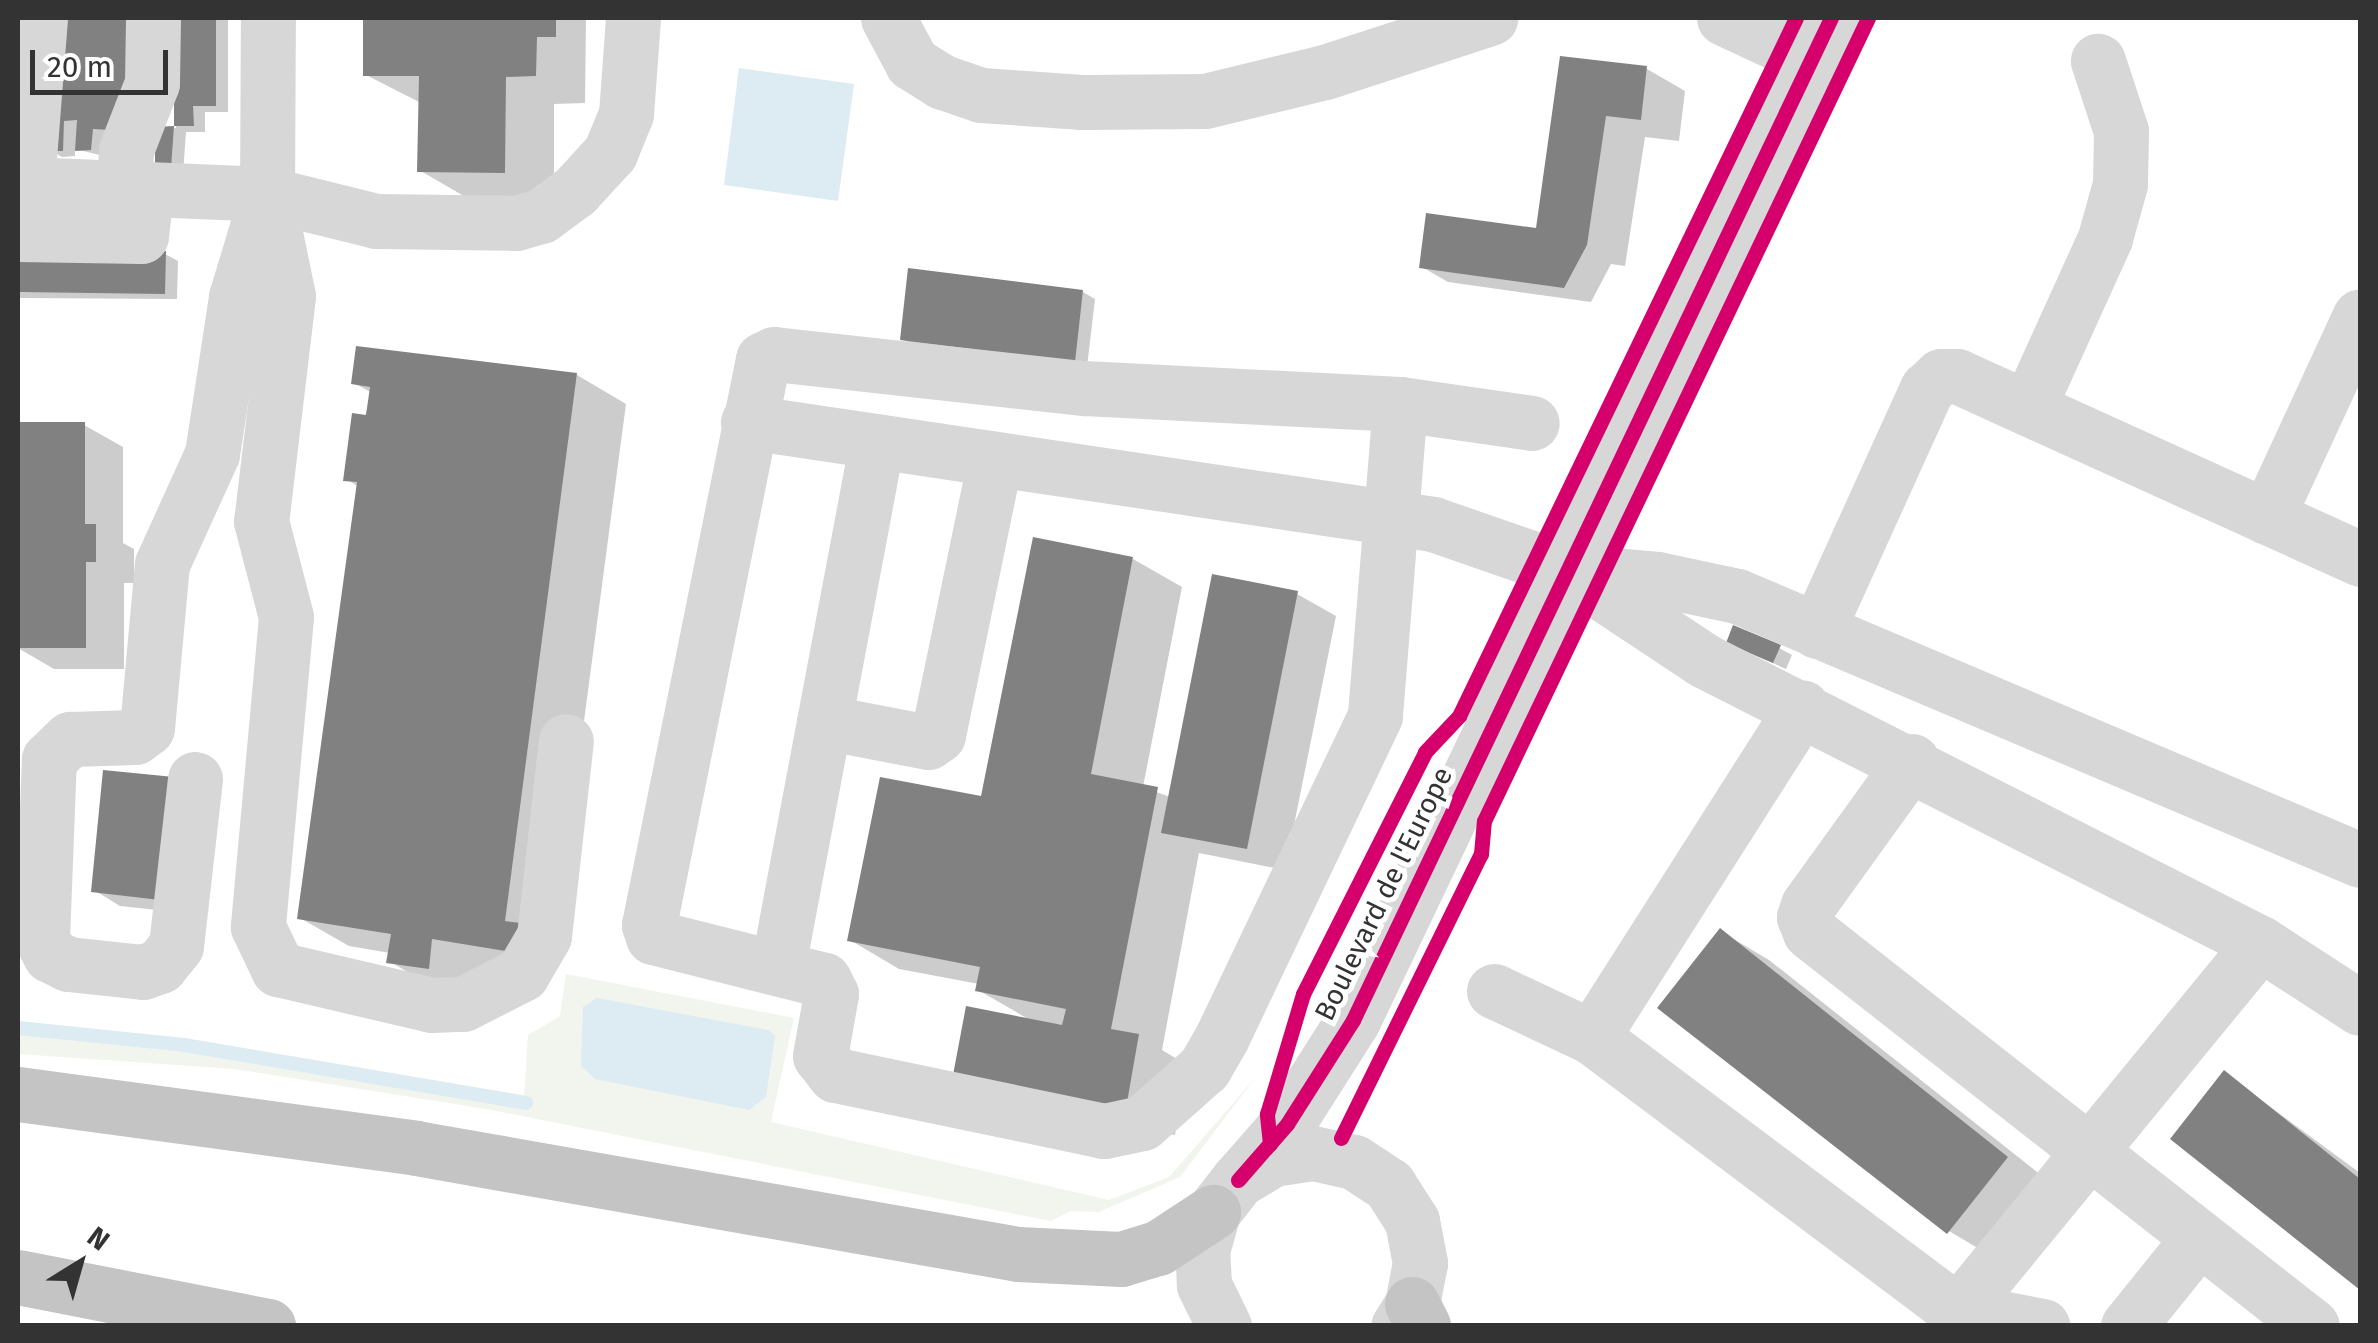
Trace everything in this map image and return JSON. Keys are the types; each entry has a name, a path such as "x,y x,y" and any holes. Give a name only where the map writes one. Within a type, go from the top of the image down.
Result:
{"highway":[{"path":"18,1094 436,1151 1018,1254 1121,1258 1158,1248 1226,1196"},
{"path":"18,1276 268,1326"}],"street":[{"path":"40,18 21,200 135,190 267,194 376,221 516,224 541,216 576,191 610,153 626,114 633,18"},
{"path":"135,190 126,150 152,83 153,18"},
{"path":"268,18 267,194 288,296 261,520 286,617 258,927 278,969 431,1005 463,1004 522,974 544,936 566,741"},
{"path":"888,18 912,62 942,82 981,94 1082,102 1205,101 1325,72 1490,18"},
{"path":"1724,18 1822,38"},
{"name":"Boulevard de l'Europe","path":"1207,1312 1202,1251 1226,1196 1287,1124 1353,1020 1822,38"},
{"path":"2028,408 2105,238 2120,184 2122,131 2098,62"},
{"path":"195,779 176,946 160,966 143,972 68,964 50,955 42,940 49,759 70,738 136,736 147,728 162,564 212,454 236,297 267,194"},
{"path":"2267,517 2360,316"},
{"path":"1400,404 1387,517 1375,716 1204,1068 1142,1123 1104,1131 835,1075 820,1056 831,994 824,980 778,966 661,944 649,925 758,372 774,354 1084,388 1400,404 1532,423"},
{"path":"1816,630 1928,388 1941,376 1957,376 2360,560"},
{"path":"748,422 1433,524 1568,571 1656,578 1737,596 2360,860"},
{"path":"778,966 877,441"},
{"path":"824,722 928,742 938,735 995,459"},
{"path":"1568,571 1637,622 2260,943 2360,1008"},
{"path":"1592,1037 1802,707"},
{"path":"1912,761 1808,905 1804,917 1810,932 2312,1326"},
{"path":"1959,1310 2260,943"},
{"path":"1494,991 1592,1037 1959,1310 2042,1326"},
{"name":"Boulevard de l'Europe","path":"1353,1020 1335,1104 1338,1132 1354,1162"},
{"path":"1226,1196 1272,1159 1313,1152 1354,1162 1389,1185 1412,1221 1420,1263 1411,1318"},
{"path":"2128,1326 2199,1238"}],"shaded area":[{"path":"739,68 854,84 838,201 724,185"},
{"path":"566,974 794,1018 771,1122 1109,1200 1169,1177 1255,1078 1180,1177 1099,1212 1071,1211 1051,1221 486,1109 235,1069 18,1054 18,1021 184,1039 524,1098 528,1035 560,1016"},
{"path":"597,998 768,1030 775,1036 766,1097 749,1110 595,1079 581,1066 583,1007"}],"building":[{"path":"56,18 137,18 136,90 111,130 93,129 91,150 75,151 77,120 64,121 63,151 47,151"},
{"path":"174,18 216,18 216,106 193,106 194,126 174,126"},
{"path":"363,18 556,18 556,37 537,37 536,76 506,77 505,173 417,172 419,76 363,76"},
{"path":"1560,56 1647,66 1641,120 1606,116 1587,245 1564,288 1419,268 1426,213 1536,228"},
{"path":"174,126 171,168 155,168 155,127"},
{"path":"18,250 166,251 165,294 18,292"},
{"path":"908,268 1083,290 1075,362 900,340"},
{"path":"356,346 577,373 505,921 521,923 518,953 432,939 429,969 386,963 391,934 297,919 357,482 343,481 352,413 366,415 370,387 351,384"},
{"path":"18,422 85,422 85,524 96,524 96,562 86,562 86,648 18,648"},
{"path":"1033,537 1133,557 1091,774 1158,787 1111,1029 1139,1034 1126,1108 953,1075 966,1006 1062,1025 1066,1009 975,991 980,967 847,941 880,777 981,796"},
{"path":"1212,574 1298,591 1247,849 1161,833"},
{"path":"1733,625 1781,645 1773,663 1726,643"},
{"path":"103,770 174,777 160,900 91,892"},
{"path":"1720,928 2008,1157 1947,1234 1657,1008"},
{"path":"2224,1070 2360,1179 2360,1290 2170,1139"}],"waterway":[{"path":"18,1028 184,1045 526,1103"}],"cycle path":[{"path":"1270,1144 1267,1114 1303,994 1425,752 1459,716 1796,18"},
{"path":"1238,1180 1287,1124 1353,1020 1831,18"},
{"path":"1341,1138 1481,854 1484,821 1868,18"}]}
